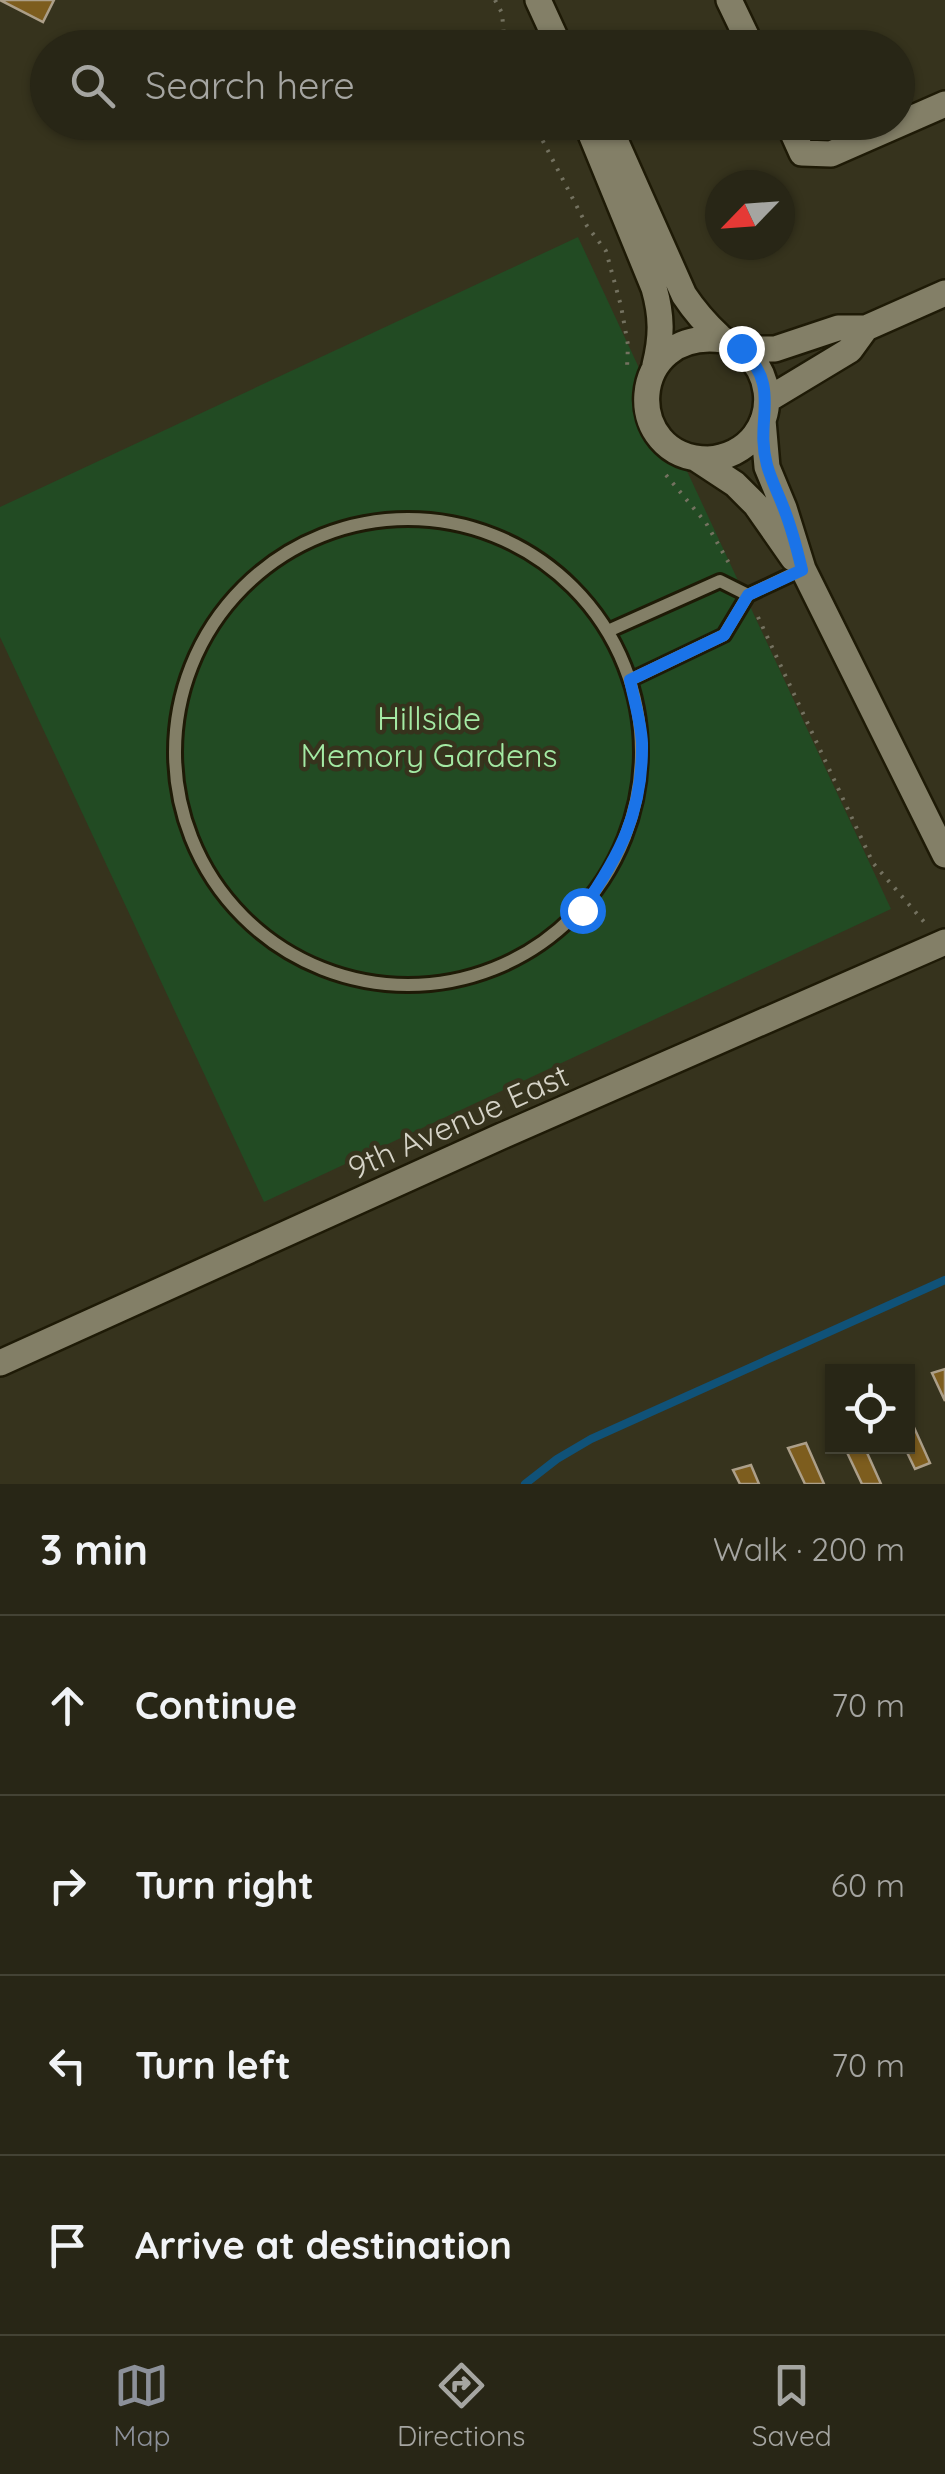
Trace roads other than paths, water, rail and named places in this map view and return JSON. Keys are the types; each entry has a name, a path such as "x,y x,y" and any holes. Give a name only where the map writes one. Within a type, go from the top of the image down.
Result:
{"main road":[{"path":"538,0 552,30"},
{"path":"729,0 743,30"},
{"path":"915,117 945,104"},
{"path":"593,140 661,313 662,337 656,366"},
{"path":"615,140 684,294 699,316 755,362 764,379 767,467 802,570"},
{"path":"796,140 802,153 830,154 862,140"},
{"path":"945,293 866,328 838,328 775,348 704,338 685,342 668,351 656,366 648,383 646,402 650,421 660,438 735,484 756,505 802,570 945,855"},
{"path":"696,458 717,458 737,452 753,438 766,410 850,350 866,328"},
{"name":"9th Avenue East","path":"0,1362 486,1143 944,943"}],"lane":[{"path":"401,518 462,524 520,546 569,583 608,631 630,680 642,741 637,802 616,860 582,910 534,950 479,976 418,987 357,982 300,960 249,925 210,878 184,821 174,761 180,699 201,642 228,604 284,553 340,528 370,522 401,518"},
{"path":"630,680 724,635 748,595 802,570"},
{"path":"608,631 720,581 748,595"}],"waterway":[{"path":"525,1484 591,1439 945,1280"}],"park label":[{"name":"Hillside Memory Gardens","path":"429,736"}]}
